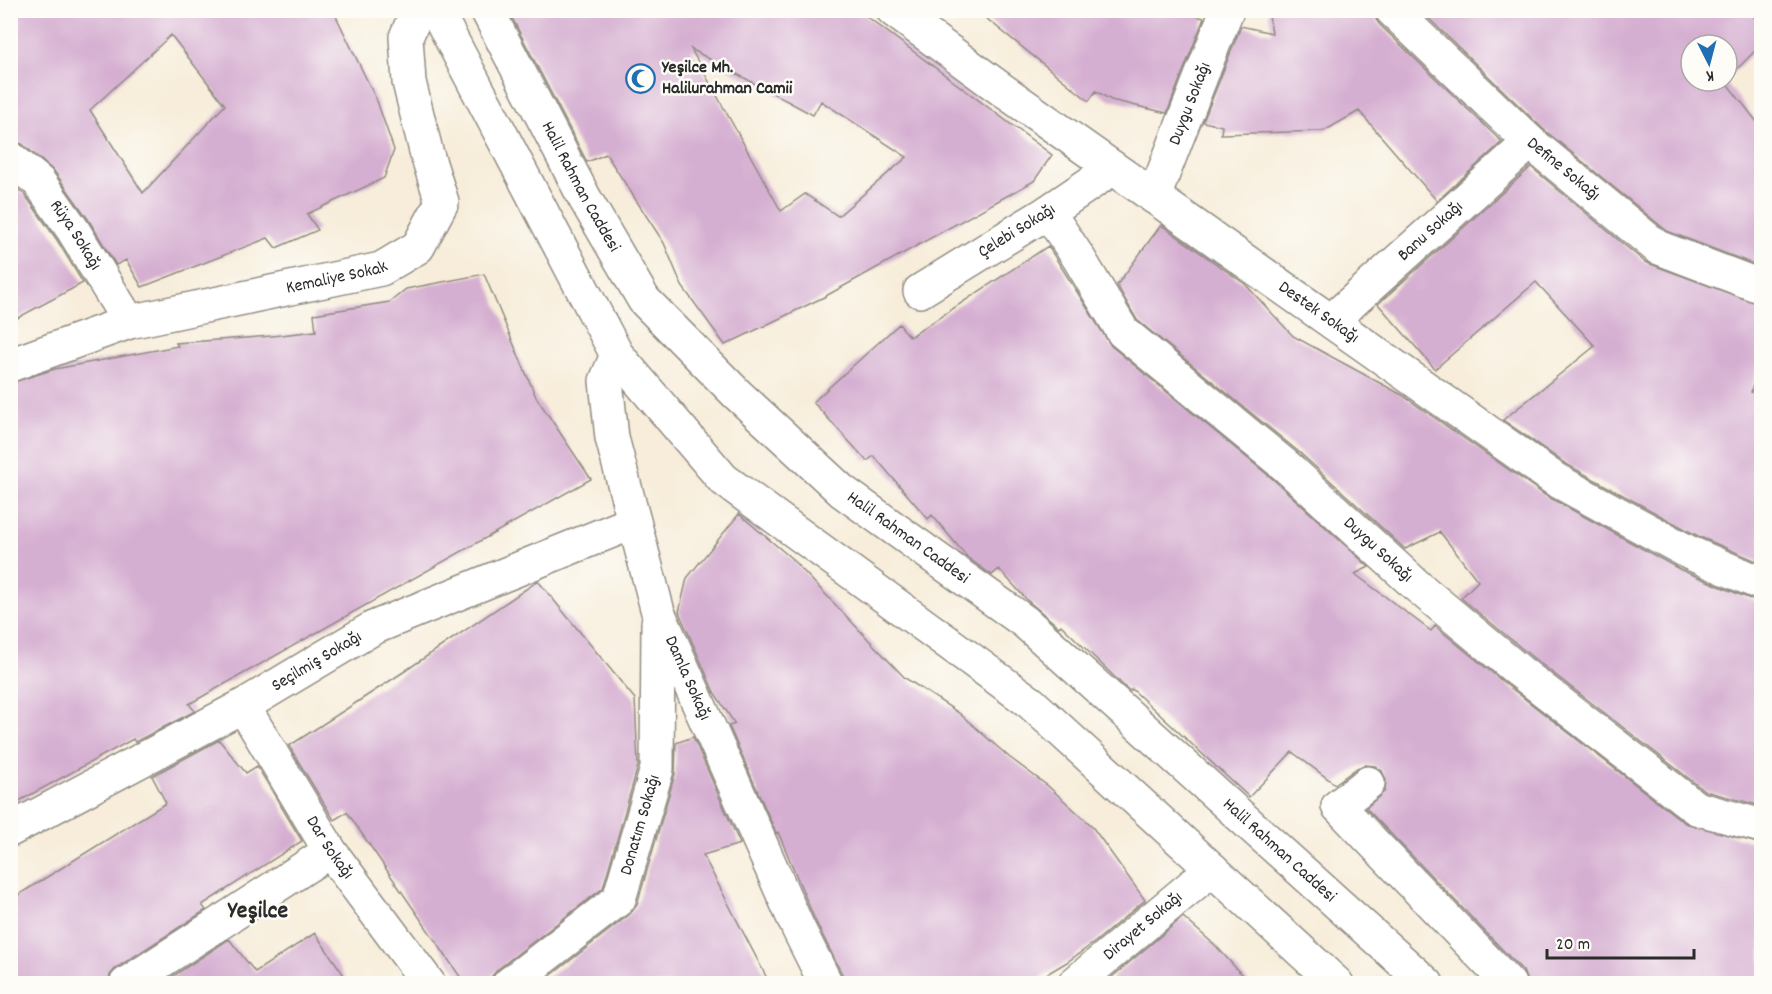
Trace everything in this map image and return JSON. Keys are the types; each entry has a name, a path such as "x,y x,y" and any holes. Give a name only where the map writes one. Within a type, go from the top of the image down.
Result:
{"street":[{"name":"Kemaliye Sokak","path":"10,364 129,322 381,269 418,247 442,202 426,151 409,82 406,37 418,10"},
{"path":"436,10 617,356 723,479 1031,703 1336,984"},
{"name":"Halil Rahman Caddesi","path":"487,10 584,197 644,300 737,394 842,491 1025,622 1427,984"},
{"name":"Destek Sokağı","path":"893,10 1556,480 1690,553 1761,584"},
{"name":"Duygu Sokağı","path":"1154,197 1227,10"},
{"name":"Define Sokağı","path":"1392,10 1530,142 1657,247 1761,287"},
{"name":"Banu Sokağı","path":"1331,321 1530,142"},
{"name":"Rüya Sokağı","path":"10,158 39,182 73,230 129,322"},
{"name":"Çelebi Sokağı","path":"920,291 1048,212 1113,168"},
{"name":"Duygu Sokağı","path":"1048,212 1123,333 1286,466 1417,586 1519,671 1696,808 1761,826"},
{"name":"Damla Sokağı","path":"617,356 606,381 612,438 658,612 793,918 826,984"},
{"name":"Seçilmiş Sokağı","path":"10,830 243,706 374,628 634,522"},
{"name":"Donatım Sokağı","path":"509,984 619,899 657,769 658,612"},
{"name":"Dar Sokağı","path":"243,706 330,851 429,984"},
{"path":"1368,783 1338,806 1509,984"},
{"path":"126,984 330,851"},
{"name":"Dirayet Sokağı","path":"1074,984 1212,869"}],"building":[{"path":"10,10 333,10 377,101 394,150 384,178 307,214 318,230 276,248 268,238 142,287 126,260 116,265 88,219 54,171 22,144 10,140","holes":["171,35 225,105 143,193 90,110"]},
{"path":"508,10 858,10 1052,155 1034,181 824,297 725,345 682,286 664,243 606,154 587,162","holes":["691,49 813,115 821,101 907,157 838,216 805,194 781,211"]},
{"path":"976,10 1172,10 1204,18 1167,113 1111,100 1096,91 1089,101"},
{"path":"1268,10 1374,10 1374,16 1379,24 1502,142 1437,201 1359,111 1324,131 1221,134 1222,126 1203,122 1241,26 1272,33"},
{"path":"1420,10 1747,10 1761,25 1761,45 1739,67 1739,33 1679,33 1679,93 1734,93 1761,127 1761,267 1667,231 1542,128"},
{"path":"1531,167 1645,262 1761,305 1761,355 1751,392 1761,396 1761,563 1698,536 1566,464 1503,420 1595,346 1536,282 1435,369 1378,304"},
{"path":"10,183 25,195 57,240 83,283 10,322"},
{"path":"1161,225 1245,284 1293,336 1402,395 1545,495 1681,570 1761,602 1761,806 1705,791 1531,656 1461,598 1478,581 1440,532 1405,549 1299,452 1137,320 1117,285"},
{"path":"1048,246 1111,346 1274,480 1369,567 1355,574 1431,631 1435,626 1685,823 1761,844 1761,984 1528,984 1523,971 1366,808 1385,791 1386,780 1382,771 1375,766 1365,765 1335,784 1292,752 1249,797 1132,689 1130,691 1125,687 1061,625 1059,627 1028,601 999,569 992,575 968,558 932,515 928,519 874,456 867,461 813,402 899,324 910,337"},
{"path":"484,274 536,397 591,479 189,704 195,711 135,742 133,739 10,806 10,383 55,369 178,346 176,343 316,331 314,314 390,302 406,289"},
{"path":"739,514 790,557 905,678 959,713 1009,757 1048,786 1091,825 1145,900 1095,942 1030,984 844,984 843,976 815,920 778,832 776,833 729,726 735,724 714,692 679,612 687,578"},
{"path":"538,581 635,699 638,766 603,888 498,969 492,976 491,984 465,984 347,812 334,820 289,746"},
{"path":"693,737 740,844 703,855 770,984 540,984 630,914 637,905 675,774 676,743"},
{"path":"219,740 246,773 257,766 302,841 202,905 206,910 116,968 110,975 108,984 10,984 10,900 166,803 152,776"},
{"path":"1183,917 1217,947 1250,984 1115,984 1112,977"},
{"path":"315,933 350,984 161,984 229,939 255,972"}],"place":[{"name":"Yeşilce Mh. Halilurahman Camii","path":"641,78"}],"district":[{"name":"Yeşilce","path":"258,912"}]}
